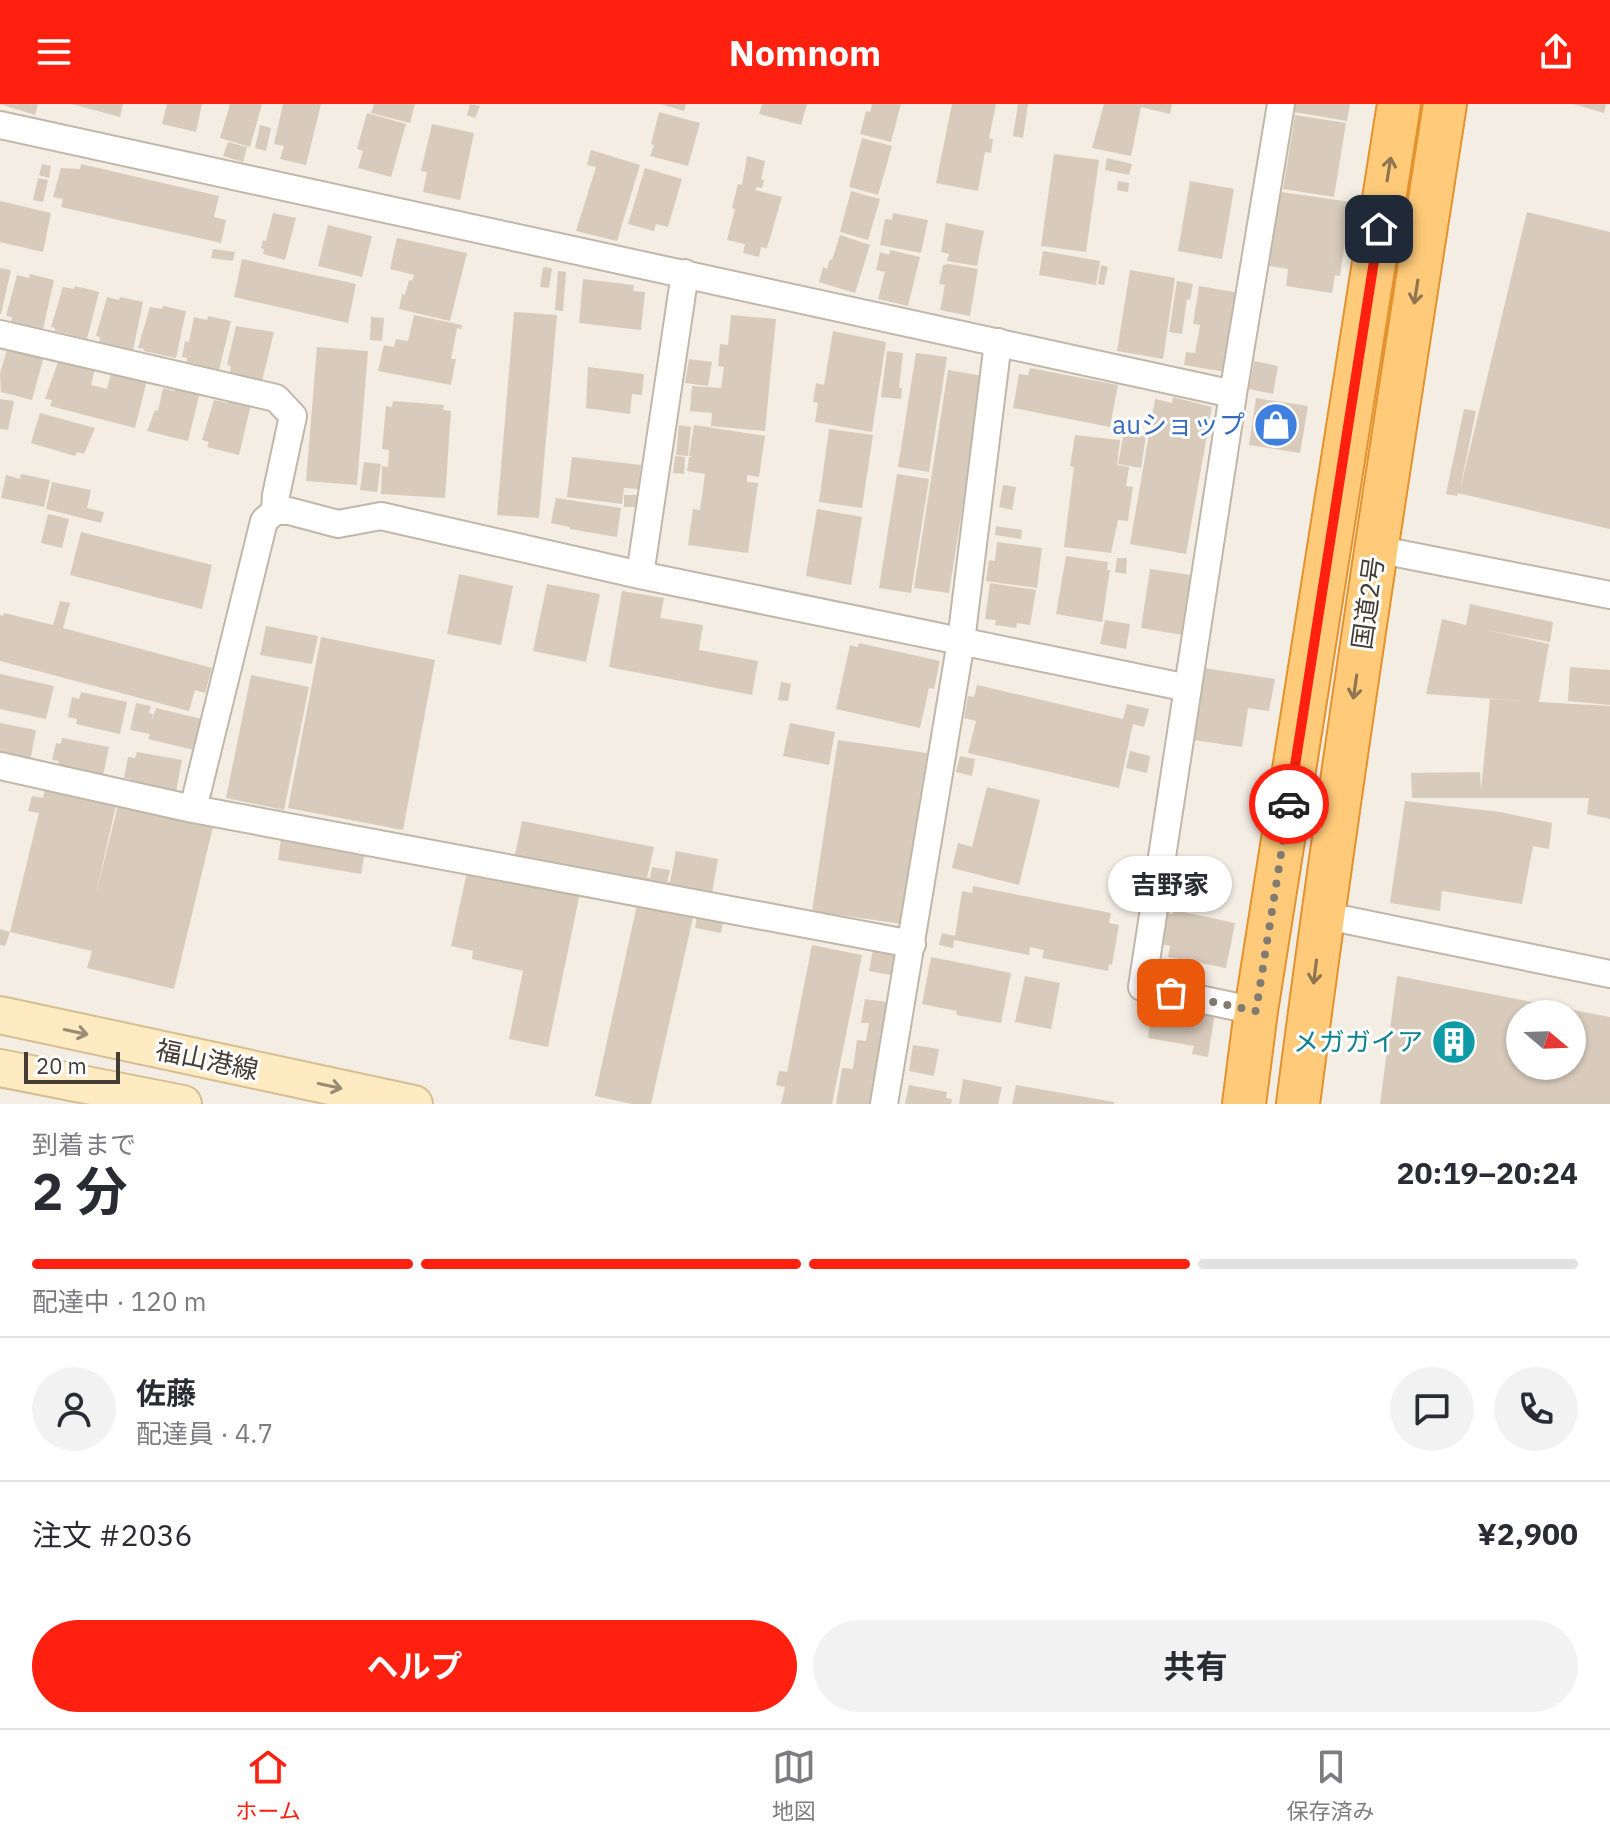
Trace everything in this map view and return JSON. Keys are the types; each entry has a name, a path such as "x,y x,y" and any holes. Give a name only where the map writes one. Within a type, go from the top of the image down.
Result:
{"highway":[{"name":"国道2号","path":"1244,1104 1399,104"},
{"name":"国道2号","path":"1298,1104 1322,915 1445,104"}],"main road":[{"name":"福山港線","path":"0,1015 414,1104"},
{"name":"福山港線","path":"0,1068 183,1104"}],"street":[{"path":"1256,1011 1142,987 1281,104"},
{"path":"0,125 1233,394"},
{"path":"640,575 685,273"},
{"path":"0,334 276,398 293,416 275,511"},
{"path":"884,1104 961,641 998,342"},
{"path":"193,809 264,521 275,511 289,511 338,524 381,516 640,575 1188,688"},
{"path":"1376,549 1610,595"},
{"path":"0,766 193,809 912,944"},
{"path":"1322,915 1610,974"}],"building":[{"path":"0,104 38,104 35,115"},
{"path":"72,104 123,104 120,117"},
{"path":"167,104 202,104 196,132 162,124"},
{"path":"230,104 262,104 250,147 220,138"},
{"path":"283,104 321,104 306,165 280,159 284,146 274,144"},
{"path":"374,104 415,104 410,123 371,113"},
{"path":"470,104 480,106 475,118 467,115"},
{"path":"661,104 686,104 684,111"},
{"path":"762,104 807,104 801,125 759,114"},
{"path":"872,104 901,104 891,142 860,134 866,111 870,112"},
{"path":"952,104 996,104 989,138 993,139 991,153 985,152 978,191 936,183"},
{"path":"1018,104 1028,104 1023,138 1013,136"},
{"path":"1104,104 1172,104 1170,114 1141,107 1131,156 1092,148"},
{"path":"1295,104 1350,104 1347,121 1294,112"},
{"path":"1573,104 1606,104 1604,113"},
{"path":"659,112 700,123 688,166 650,156"},
{"path":"367,113 406,124 391,177 358,168 363,151 357,149"},
{"path":"1295,115 1346,123 1334,197 1283,189"},
{"path":"432,124 474,133 460,200 423,192 427,172 421,171"},
{"path":"260,125 271,128 266,151 255,148"},
{"path":"862,138 892,146 878,195 849,187"},
{"path":"228,142 247,147 243,162 223,156"},
{"path":"591,150 640,165 617,241 576,231 596,167 587,165"},
{"path":"1054,154 1099,160 1086,252 1041,246"},
{"path":"747,156 765,161 762,188 755,190 782,197 767,248 761,247 759,257 743,253 745,244 727,240 735,209 732,208 738,184 742,185"},
{"path":"1107,158 1132,164 1129,175 1105,170"},
{"path":"42,164 51,166 49,178 39,175"},
{"path":"81,164 219,196 214,217 226,220 221,243 61,207 63,199 53,197 61,168 80,169"},
{"path":"645,168 682,179 668,227 656,224 654,231 628,224"},
{"path":"38,178 48,180 43,202 33,200"},
{"path":"1118,181 1129,183 1128,192 1117,190"},
{"path":"1190,181 1234,189 1222,259 1178,251"},
{"path":"851,191 880,199 868,240 840,232"},
{"path":"1281,192 1351,202 1340,276 1335,275 1332,293 1286,286 1288,269 1269,266"},
{"path":"0,201 51,213 43,252 0,242"},
{"path":"1527,212 1610,232 1610,529 1458,493 1457,496 1446,494 1464,409 1476,411 1460,490"},
{"path":"273,213 296,218 285,260 263,254 264,249 261,248 263,240 266,241"},
{"path":"893,213 928,220 921,253 880,245 885,219 892,220"},
{"path":"946,223 984,231 977,266 947,261 949,254 941,252"},
{"path":"328,225 372,236 362,277 318,266"},
{"path":"840,235 870,245 855,293 819,282 823,267 827,269 832,260"},
{"path":"397,238 467,253 450,321 399,309 402,294 405,295 409,280 412,281 414,275 390,269"},
{"path":"213,249 235,252 233,261 211,258"},
{"path":"890,250 920,257 908,306 878,299 885,272 876,270 880,252 889,255"},
{"path":"1043,251 1100,261 1096,285 1039,275"},
{"path":"242,259 356,284 348,323 234,297"},
{"path":"943,265 978,269 970,316 940,310 945,285 939,284"},
{"path":"1101,265 1108,267 1104,285 1098,284"},
{"path":"543,267 552,268 549,288 540,287"},
{"path":"0,268 11,270 1,314 0,314"},
{"path":"1130,270 1175,278 1163,359 1117,351"},
{"path":"558,271 566,272 563,311 555,310"},
{"path":"30,274 54,280 43,329 11,322 12,317 6,316 17,275 29,278"},
{"path":"583,279 634,285 633,291 645,292 641,330 579,323"},
{"path":"1177,281 1193,284 1190,300 1187,299 1182,334 1169,332"},
{"path":"75,286 99,292 87,339 55,331 51,327 63,287 74,289"},
{"path":"1199,286 1240,293 1225,372 1184,365 1186,352 1195,353 1200,325 1193,324"},
{"path":"107,297 143,302 133,350 99,343 100,337 96,336"},
{"path":"163,306 186,311 176,358 138,348 150,307 162,309"},
{"path":"514,312 557,315 539,518 497,515"},
{"path":"414,315 462,325 461,329 457,328 451,359 456,359 451,385 378,371 384,345 394,347 396,339 408,341"},
{"path":"731,315 776,319 765,431 711,426 712,413 690,411 692,386 721,388 724,367 718,366 720,344 728,345"},
{"path":"208,316 231,321 219,370 187,362 187,358 182,357 194,317 207,320"},
{"path":"371,317 384,318 382,341 370,340"},
{"path":"236,326 274,332 262,381 230,373 231,366 227,365"},
{"path":"833,331 886,342 872,432 815,422 818,403 813,402 816,383 824,385"},
{"path":"317,347 368,351 357,485 306,481"},
{"path":"7,350 44,356 32,400 1,392 0,373"},
{"path":"887,351 903,353 899,388 902,388 901,399 881,397"},
{"path":"916,353 947,357 929,472 898,467"},
{"path":"689,359 712,362 708,386 685,383"},
{"path":"1254,361 1278,366 1273,394 1249,389"},
{"path":"58,362 95,368 91,385 107,389 111,374 147,380 135,428 50,406 52,400 45,399"},
{"path":"588,367 644,374 642,395 632,394 630,414 586,408"},
{"path":"1030,368 1118,385 1110,427 1013,408 1019,374 1028,375"},
{"path":"948,370 983,376 949,593 914,588"},
{"path":"176,387 200,392 188,441 147,431 155,410 158,411 163,388 175,391"},
{"path":"1173,397 1212,407 1186,554 1130,544 1155,399 1172,403"},
{"path":"229,398 251,404 239,455 207,447 209,442 202,440 214,400 228,403"},
{"path":"1256,398 1308,406 1300,453 1249,445"},
{"path":"0,399 14,401 8,430 0,429"},
{"path":"393,401 444,405 443,410 451,411 445,498 381,494 382,466 388,467 389,450 382,449 386,406 392,407"},
{"path":"40,413 95,428 84,454 77,452 75,456 31,443"},
{"path":"679,425 691,427 688,456 676,455"},
{"path":"694,425 765,436 759,477 747,475 747,482 758,483 748,553 688,545 693,509 700,510 705,474 687,471 689,457 693,457 689,456"},
{"path":"829,429 873,435 862,508 819,502"},
{"path":"1124,433 1146,436 1141,468 1118,464"},
{"path":"1075,435 1120,440 1117,465 1129,467 1126,486 1133,487 1128,521 1118,520 1111,553 1064,547"},
{"path":"675,456 685,457 684,474 673,473"},
{"path":"572,457 641,465 638,489 624,488 622,504 567,497"},
{"path":"364,462 381,464 377,492 360,490"},
{"path":"21,474 50,480 44,507 1,498 6,475 20,479"},
{"path":"897,474 929,479 911,593 879,588"},
{"path":"52,482 91,490 87,508 104,512 101,523 46,509"},
{"path":"1003,485 1016,487 1012,510 999,507"},
{"path":"624,495 638,495 637,507 624,507"},
{"path":"556,498 621,508 617,537 551,523"},
{"path":"817,509 862,517 851,585 806,576"},
{"path":"48,514 69,519 62,548 41,543"},
{"path":"996,526 1022,530 1021,539 995,535"},
{"path":"81,532 212,565 202,609 70,575"},
{"path":"997,542 1042,548 1037,588 986,581 989,560 995,561"},
{"path":"1066,556 1108,562 1107,570 1110,570 1102,622 1056,614"},
{"path":"1117,558 1127,558 1126,574 1115,572"},
{"path":"1150,569 1191,575 1182,635 1141,628"},
{"path":"459,574 513,586 501,645 447,634"},
{"path":"990,583 1036,590 1030,625 1017,623 1016,628 995,625 996,620 985,619"},
{"path":"547,584 600,594 586,662 533,651"},
{"path":"622,591 664,598 660,618 703,625 699,650 758,661 752,695 609,667"},
{"path":"60,601 70,603 63,628 212,668 205,693 195,690 189,711 0,661 0,615 4,613 53,625"},
{"path":"1470,604 1553,622 1550,642 1487,630 1549,644 1539,702 1610,706 1610,819 1587,814 1589,798 1412,798 1411,773 1480,772 1481,790 1490,699 1523,701 1426,694 1442,619 1466,625"},
{"path":"1105,620 1130,624 1126,649 1100,644"},
{"path":"266,626 318,636 312,664 260,655"},
{"path":"321,637 435,660 403,830 288,808"},
{"path":"859,643 940,661 934,689 929,688 920,728 836,709 850,645 858,647"},
{"path":"1570,667 1610,670 1610,705 1568,701"},
{"path":"1204,668 1275,679 1269,711 1248,708 1242,747 1193,740"},
{"path":"0,674 54,686 46,719 0,709"},
{"path":"251,675 309,687 284,810 226,798"},
{"path":"781,682 791,684 788,701 778,700"},
{"path":"977,685 1123,719 1127,704 1149,709 1144,727 1133,724 1119,788 968,753 976,721 964,718 968,696 974,697"},
{"path":"81,692 127,702 120,734 76,724 77,719 68,717 72,697 79,699"},
{"path":"136,703 151,706 151,722 156,708 202,719 194,750 148,739 150,734 130,730"},
{"path":"0,723 36,730 30,761 0,755"},
{"path":"790,723 835,732 829,765 783,756"},
{"path":"62,738 109,747 103,776 57,767 59,761 52,760 56,743 61,744"},
{"path":"838,740 927,753 902,924 812,911"},
{"path":"1130,751 1150,756 1147,773 1126,768"},
{"path":"137,752 182,760 176,792 130,784 131,779 124,778 128,757 135,758"},
{"path":"960,756 975,759 972,776 956,772"},
{"path":"987,787 1040,800 1019,885 952,868 958,843 972,847"},
{"path":"45,788 116,805 95,898 118,805 213,827 174,989 87,968 92,951 10,932 39,813 28,811 32,796 43,798"},
{"path":"1405,801 1500,812 1552,823 1549,849 1533,846 1522,904 1442,891 1440,911 1390,903"},
{"path":"522,821 654,847 647,878 650,878 652,867 670,870 667,882 670,882 676,851 718,859 712,893 515,855"},
{"path":"281,838 365,852 361,874 278,860"},
{"path":"467,872 580,893 548,1047 509,1039 523,971 472,959 473,951 451,946"},
{"path":"973,886 1111,913 1109,923 1119,925 1112,965 1109,964 1108,971 1042,958 1044,950 1030,947 1029,955 954,940 953,948 939,945 942,933 955,936 962,891 972,893"},
{"path":"638,900 694,913 651,1104 632,1104 595,1096"},
{"path":"1174,910 1235,923 1226,968 1168,957 1170,946 1158,943 1164,913 1173,914"},
{"path":"698,911 724,917 721,933 695,928"},
{"path":"0,929 10,932 5,946 0,945"},
{"path":"874,944 901,949 896,976 869,971"},
{"path":"812,945 862,955 832,1104 781,1104 785,1087 776,1085 779,1071 787,1072"},
{"path":"931,957 1011,973 1001,1023 956,1015 957,1011 922,1004"},
{"path":"1025,976 1060,983 1051,1029 1015,1022"},
{"name":"メガガイア","path":"1397,976 1522,1000 1506,1000 1506,1080 1586,1080 1586,1012 1610,1017 1610,1104 1380,1104"},
{"path":"865,999 894,1003 877,1104 836,1104 842,1068 853,1069 857,1040 866,1041 869,1023 861,1023"},
{"path":"1154,1001 1215,1012 1208,1057 1192,1054 1194,1046 1148,1038"},
{"path":"913,1045 939,1049 934,1076 909,1071"},
{"path":"963,1079 1002,1087 998,1104 959,1104"},
{"path":"909,1085 947,1092 946,1098 952,1099 951,1104 905,1104"},
{"path":"1016,1085 1114,1102 1114,1104 1012,1104"}],"way so far":[{"path":"1171,993 1256,1011 1289,804"}],"place":[{"name":"auショップ","path":"1276,425"},
{"name":"吉野家","path":"1171,993"},
{"name":"メガガイア","path":"1454,1042"}],"route":[{"path":"1289,804 1379,229"}]}
